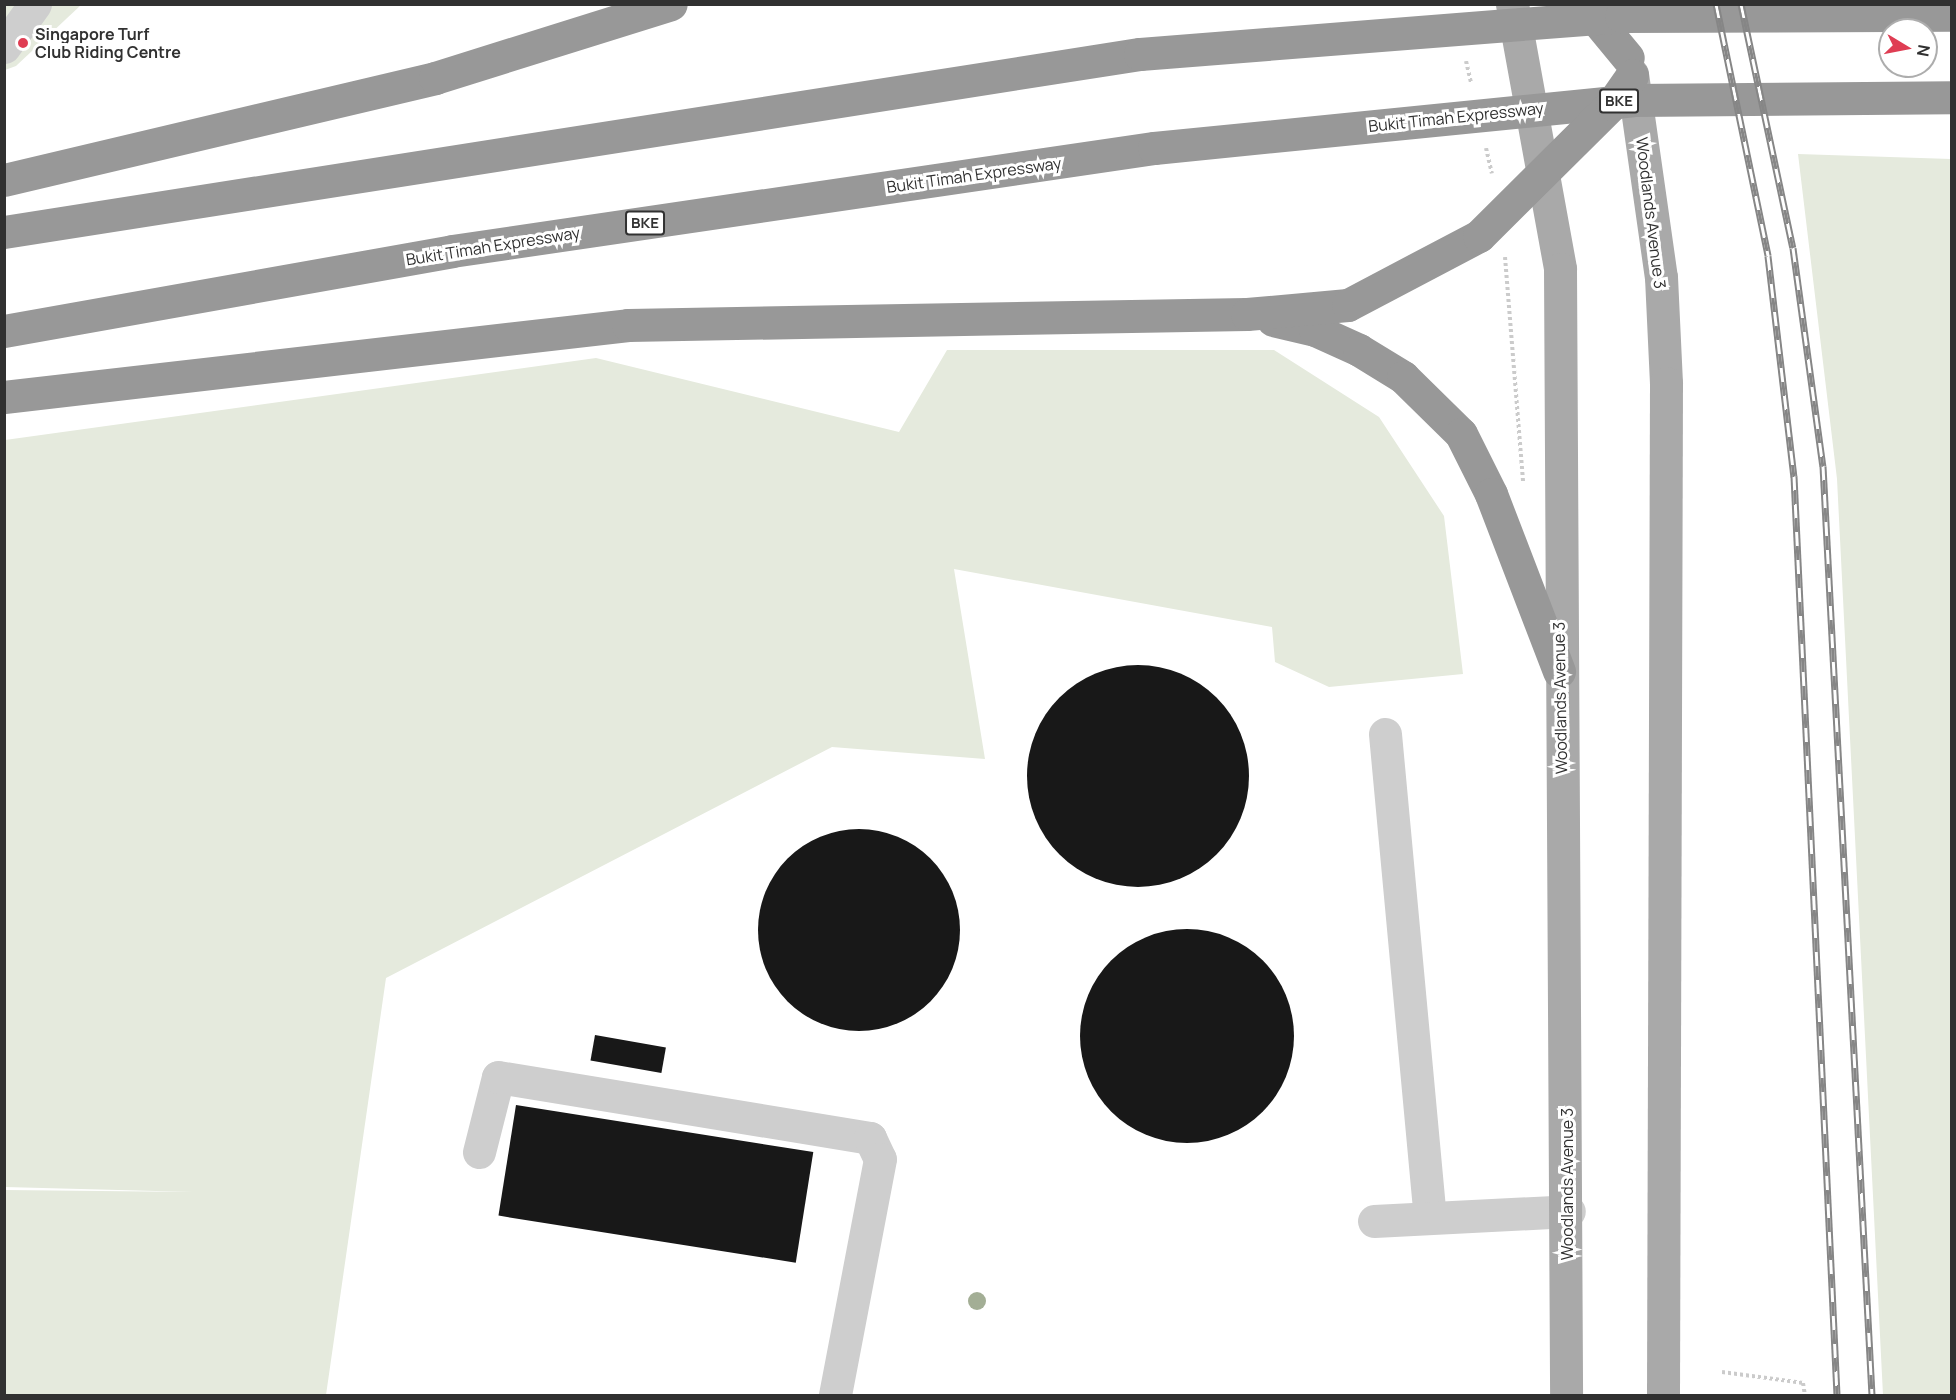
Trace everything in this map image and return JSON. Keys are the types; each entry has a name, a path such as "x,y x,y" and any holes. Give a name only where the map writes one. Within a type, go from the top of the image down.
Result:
{"highway":[{"path":"4,180 435,78 671,4"},
{"path":"4,397 628,325 1247,314 1348,305 1400,281 1479,236 1612,104 1630,67 1583,4"},
{"path":"4,232 1051,66 1277,40 1621,16 1952,15"},
{"name":"Bukit Timah Expressway","path":"4,331 452,252 1289,133 1633,100 1952,97"},
{"path":"1247,314 1315,330 1359,350 1403,377 1461,434 1491,494 1559,671"}],"main road":[{"name":"Woodlands Avenue 3","path":"1512,4 1544,170 1560,269 1559,671 1569,1211 1566,1395"},
{"name":"Woodlands Avenue 3","path":"1616,4 1630,67 1661,277 1666,383 1662,1395"}],"lane":[{"path":"4,47 35,4"},
{"path":"1385,734 1430,1218"},
{"path":"478,1152 498,1077 870,1138 880,1159 835,1395"},
{"path":"1374,1221 1569,1211"}],"path":[{"path":"1505,253 1522,492"},
{"path":"1722,1372 1803,1383 1805,1395"}],"shaded area":[{"name":"Singapore Turf Club Riding Centre","path":"4,5 81,5 16,66 5,70"},
{"path":"1798,154 1951,159 1951,1395 1883,1395 1837,479"},
{"path":"947,350 1274,350 1379,417 1444,516 1463,674 1329,687 1275,662 1272,627 954,569 985,759 832,747 386,978 326,1395 5,1395 5,1190 194,1192 5,1187 5,440 596,358 899,432"}],"building":[{"path":"1138,665 1160,667 1190,678 1208,690 1224,706 1236,724 1244,744 1249,776 1247,798 1236,828 1224,846 1208,862 1190,874 1170,882 1138,887 1116,885 1086,874 1068,862 1052,846 1040,828 1032,808 1027,776 1029,754 1040,724 1052,706 1068,690 1086,678 1106,670"},
{"path":"849,829 869,829 888,833 907,841 931,858 952,891 958,910 960,930 958,950 952,969 931,1002 907,1019 888,1027 869,1031 849,1031 830,1027 811,1019 787,1002 770,978 762,959 758,940 758,920 762,901 770,882 787,858 811,841 830,833"},
{"path":"1176,929 1198,929 1218,933 1238,941 1263,960 1282,985 1290,1005 1294,1036 1290,1067 1282,1087 1263,1112 1238,1131 1218,1139 1198,1143 1176,1143 1156,1139 1136,1131 1104,1104 1092,1087 1084,1067 1080,1047 1080,1025 1084,1005 1092,985 1119,953 1136,941 1156,933"},
{"path":"595,1035 666,1048 661,1073 590,1061"},
{"path":"516,1105 813,1152 796,1263 498,1216"}],"railway":[{"path":"1716,4 1768,256 1794,476 1837,1396"},
{"path":"1741,4 1793,248 1823,466 1872,1396"}],"place":[{"name":"Singapore Turf Club Riding Centre","path":"23,43"}]}
